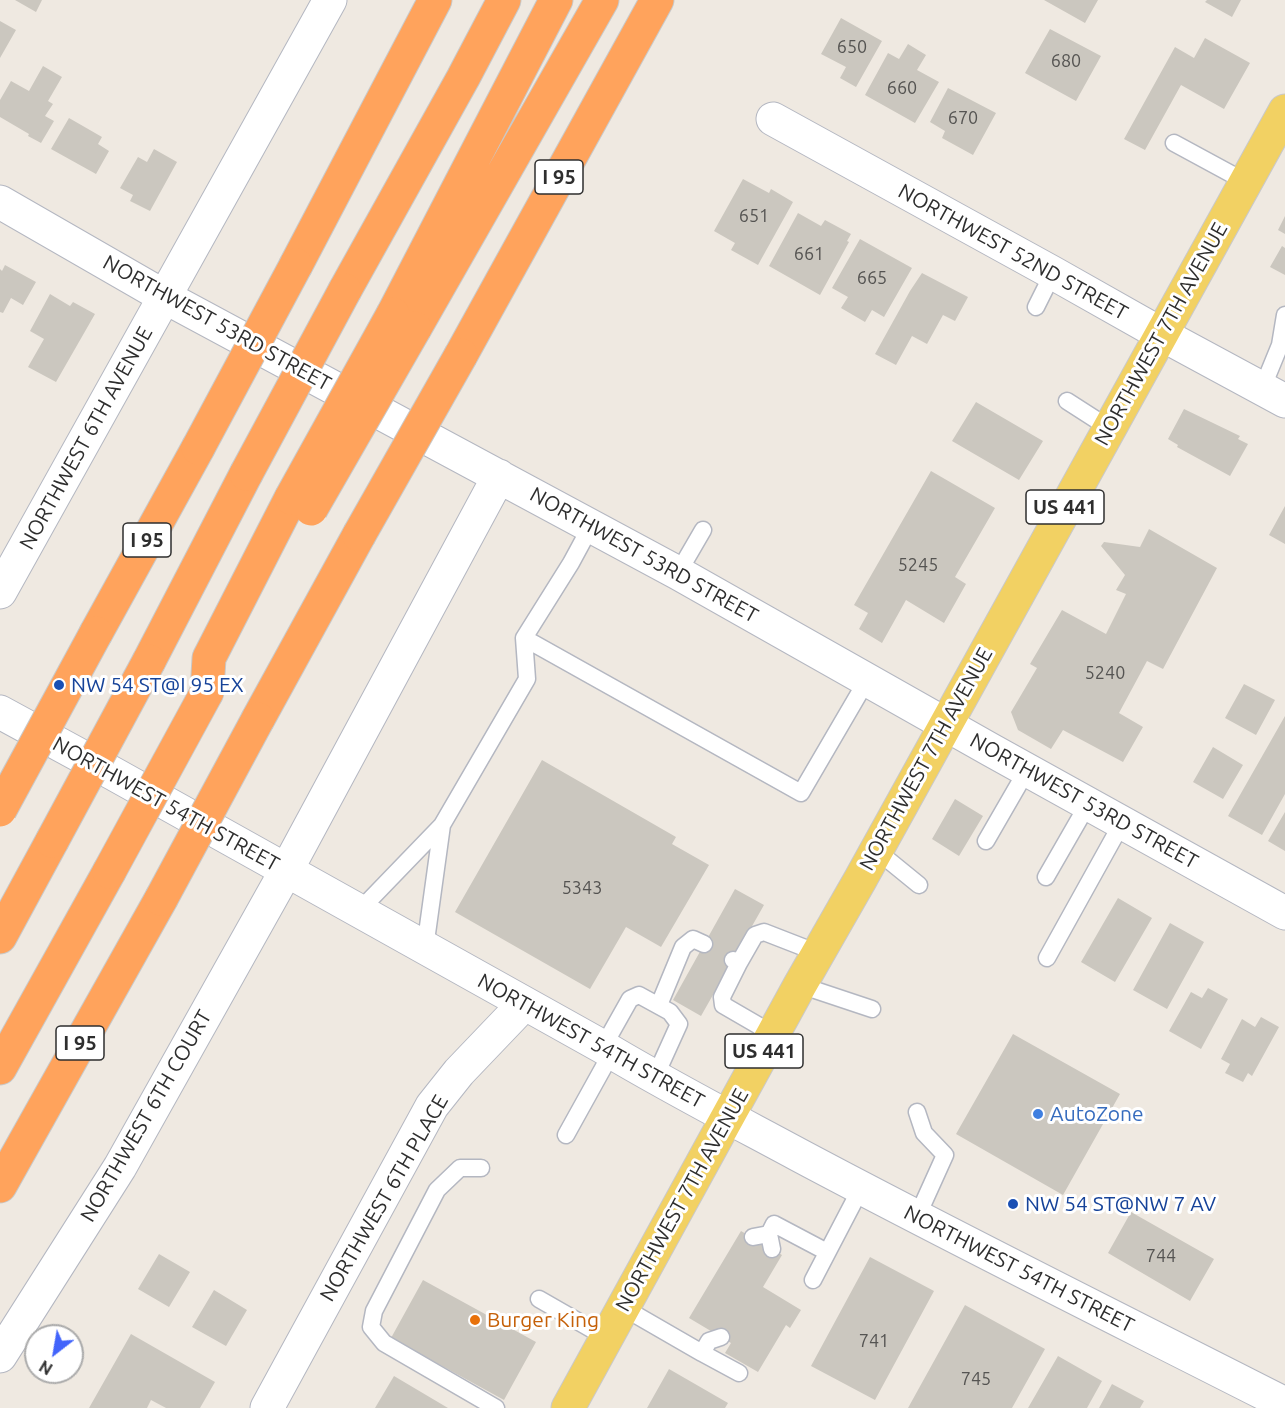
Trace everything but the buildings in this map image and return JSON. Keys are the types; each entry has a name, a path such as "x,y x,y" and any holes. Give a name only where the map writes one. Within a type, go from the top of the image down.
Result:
{"highway":[{"name":"I 95","path":"0,810 297,265 435,0"},
{"path":"0,937 149,662 246,474 504,0"},
{"path":"404,321 556,0"},
{"path":"0,1068 207,692 209,657 301,503 404,321 602,0"},
{"name":"I 95","path":"0,1186 657,0"}],"main road":[{"name":"NORTHWEST 7TH AVENUE","path":"568,1408 1285,111"}],"street":[{"name":"NORTHWEST 6TH AVENUE","path":"0,592 330,0"},
{"name":"NORTHWEST 52ND STREET","path":"773,119 1274,395"},
{"name":"NORTHWEST 53RD STREET","path":"0,202 165,297 678,573 1285,913"},
{"name":"NORTHWEST 6TH COURT","path":"0,1356 120,1167 286,871 499,476"},
{"name":"NORTHWEST 54TH STREET","path":"0,712 728,1117 917,1217 1285,1404"},
{"name":"NORTHWEST 6TH PLACE","path":"267,1408 432,1106 459,1072 524,1004"}],"lane":[{"path":"1174,143 1246,182"},
{"path":"1036,307 1053,273"},
{"path":"1274,395 1285,315"},
{"path":"1067,401 1108,428"},
{"path":"359,911 441,825 527,679 524,638 571,563 591,526"},
{"path":"678,573 703,530"},
{"path":"524,638 801,793 867,680"},
{"path":"987,841 1027,770"},
{"path":"1046,877 1088,804"},
{"path":"1047,958 1122,823"},
{"path":"425,948 441,825"},
{"path":"876,850 919,885"},
{"path":"773,1034 723,1005 722,996 736,961 755,935 764,932 818,953"},
{"path":"659,1005 683,947 693,939 704,944"},
{"path":"800,985 872,1008"},
{"path":"566,1135 630,999 639,995 670,1012 679,1024 655,1077"},
{"path":"917,1112 924,1132 945,1155 917,1217"},
{"path":"481,1168 460,1168 437,1190 374,1311 371,1327 384,1343 496,1408"},
{"path":"813,1280 861,1188"},
{"path":"765,1240 774,1224 827,1252"},
{"path":"539,1299 607,1338"},
{"path":"624,1308 709,1339 739,1373"}],"place":[{"name":"NW 54 ST@I 95 EX","path":"59,685"},
{"name":"AutoZone","path":"1038,1114"},
{"name":"NW 54 ST@NW 7 AV","path":"1013,1204"},
{"name":"Burger King","path":"475,1320"}]}
